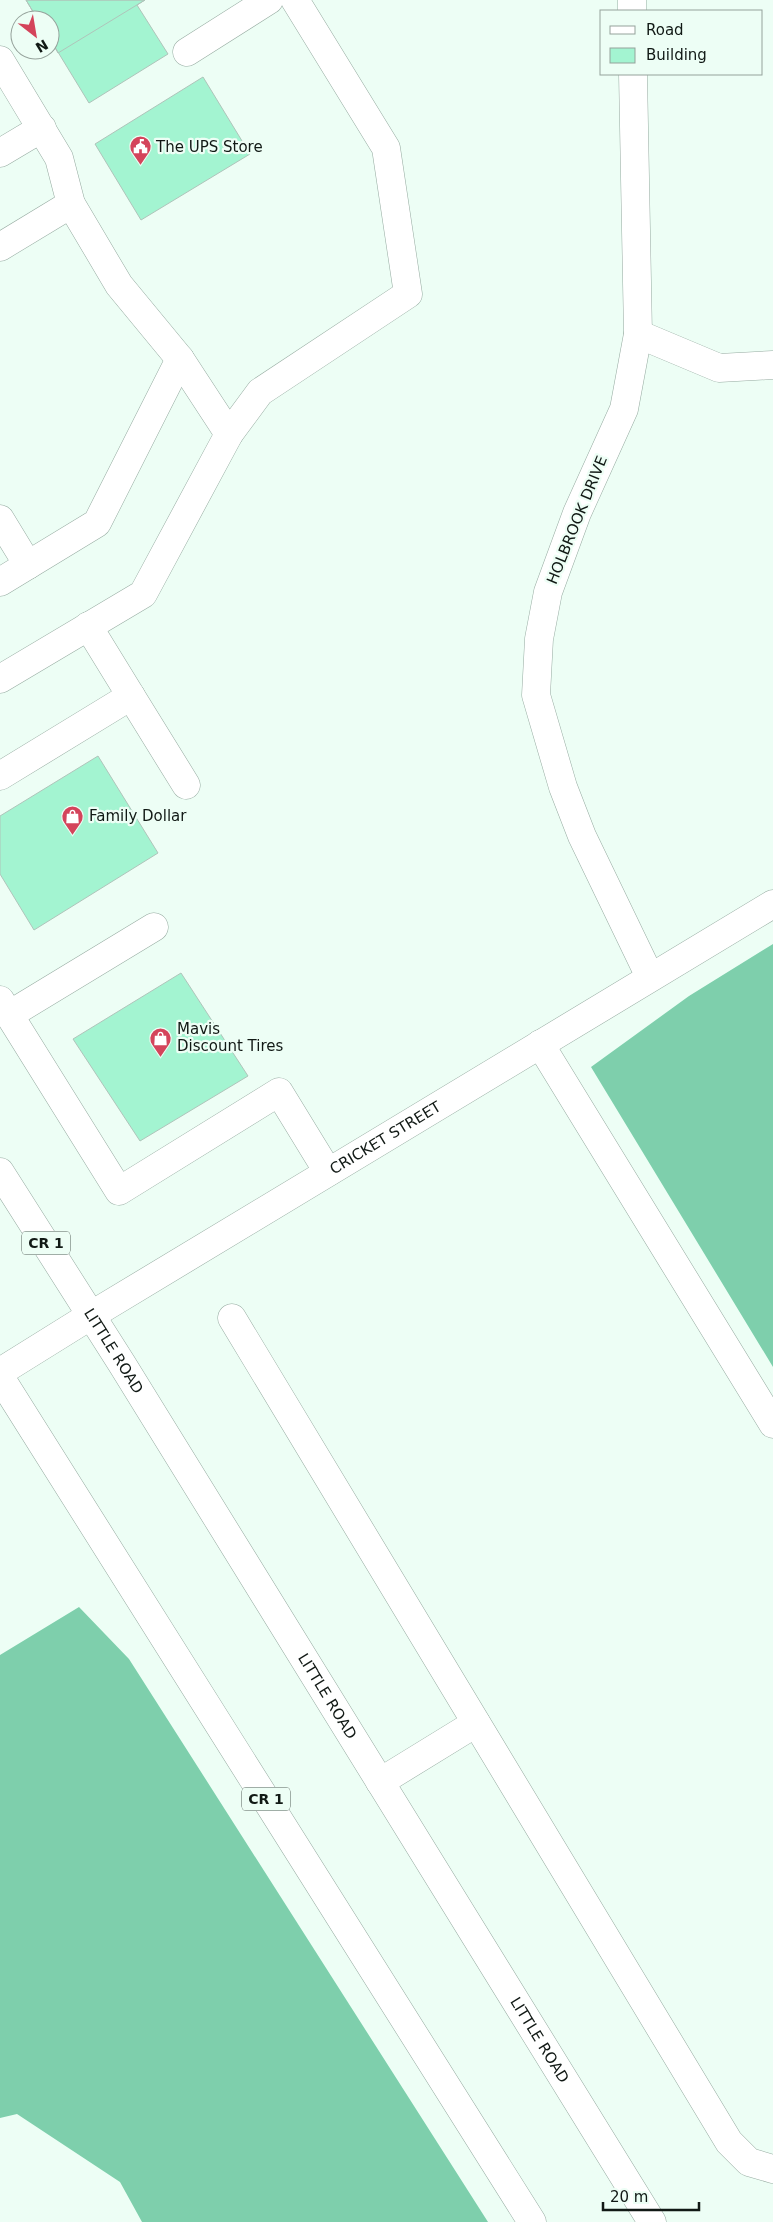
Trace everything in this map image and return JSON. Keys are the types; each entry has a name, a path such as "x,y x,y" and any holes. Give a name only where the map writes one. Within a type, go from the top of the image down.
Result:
{"street":[{"path":"187,52 269,0"},
{"path":"0,679 143,594 229,434 260,392 408,294 386,148 296,0"},
{"path":"0,60 59,158 71,204 119,285 180,359 229,434"},
{"name":"HOLBROOK DRIVE","path":"633,75 638,334 624,409 577,513 548,592 539,639 536,695 562,787 582,836 650,977"},
{"path":"0,153 42,128"},
{"path":"0,247 71,204"},
{"path":"638,334 719,368 773,365"},
{"path":"0,582 97,523 180,359"},
{"path":"0,519 28,565"},
{"path":"88,626 186,785"},
{"path":"0,776 131,696"},
{"name":"CRICKET STREET","path":"0,1372 773,904"},
{"path":"154,926 5,1007 118,1191 279,1092 328,1172"},
{"path":"540,1044 773,1424"},
{"name":"LITTLE ROAD","path":"0,1172 122,1364 652,2222"},
{"path":"232,1318 729,2142 749,2162 773,2168"},
{"name":"CR 1","path":"0,1377 532,2222"},
{"path":"380,1782 476,1723"}],"green space":[{"path":"773,944 773,1367 591,1067 689,996"},
{"path":"79,1607 129,1659 488,2222 142,2222 120,2182 17,2114 0,2118 0,1655"}],"building":[{"path":"26,0 145,0 60,52 60,10 32,10"},
{"path":"26,0 145,0 137,5 168,54 89,103 60,55 60,10 32,10"},
{"path":"203,77 250,154 141,220 95,144"},
{"name":"Family Dollar","path":"98,756 158,853 34,930 0,874 0,816"},
{"name":"Mavis Discount Tires","path":"181,973 248,1076 140,1141 73,1039"}],"place":[{"name":"The UPS Store","path":"140,166"},
{"name":"Family Dollar","path":"73,835"},
{"name":"Mavis Discount Tires","path":"161,1057"}]}
